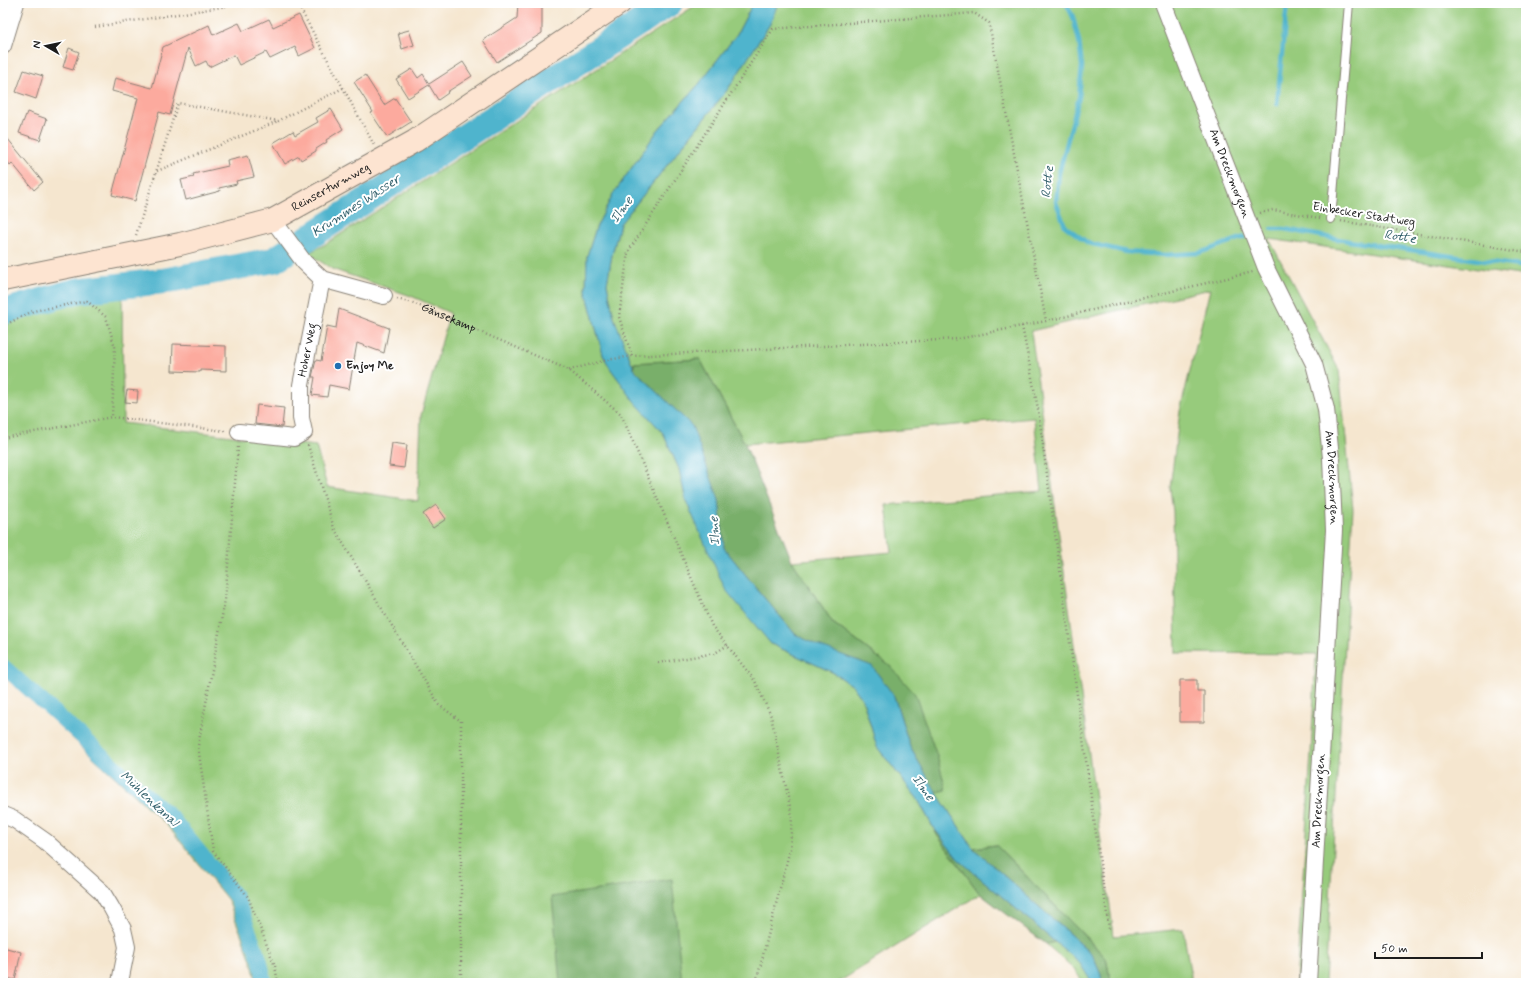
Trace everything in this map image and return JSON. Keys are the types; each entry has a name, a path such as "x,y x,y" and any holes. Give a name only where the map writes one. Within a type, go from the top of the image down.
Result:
{"main road":[{"name":"Reinserturmweg","path":"3,280 180,244 279,228 382,159 415,141 620,3"}],"street":[{"path":"3,46 16,3"},
{"name":"Am Dreckmorgen","path":"1163,3 1266,268 1314,364 1326,409 1331,458 1334,530 1308,983"},
{"path":"279,228 304,262 322,279 384,296"},
{"name":"Hoher Weg","path":"304,432 301,418 302,385 322,279"},
{"path":"239,432 294,438 304,432"},
{"path":"3,815 15,820 45,842 102,892 112,907 123,929 127,947 120,982"}],"lane":[{"path":"1331,219 1349,3"}],"path":[{"path":"95,27 247,3"},
{"path":"296,3 382,159"},
{"path":"632,356 619,317 628,252 773,29 974,13 989,23 1046,321"},
{"path":"156,171 278,121 343,88"},
{"path":"130,254 178,103 278,121"},
{"name":"Einbecker Stadtweg","path":"1246,217 1273,210 1526,252"},
{"path":"569,370 607,360 632,356 958,339 1046,321 1266,268"},
{"name":"Gänsekamp","path":"384,296 414,303 569,370 621,414 712,626 755,681 771,716 792,816 790,849 756,983"},
{"path":"3,326 33,311 87,302 106,317 115,347 112,417"},
{"path":"1022,326 1038,409 1109,929"},
{"path":"3,438 112,417 239,432 225,600 198,746 213,851 248,897 274,966 278,983"},
{"path":"304,432 334,528 438,705 461,721 461,983"},
{"path":"658,663 715,653 728,645"}],"green space":[{"path":"699,3 753,3 737,34 699,84 658,130 612,196 596,228 587,256 586,291 603,355 610,368 634,400 663,433 679,469 686,501 771,644 834,673 853,686 863,700 877,747 917,798 937,835 980,894 837,983 257,983 251,960 228,900 166,824 3,674 3,305 74,284 122,276 123,423 316,446 327,487 418,501 421,415 450,313 411,296 332,269 308,253 324,245"},
{"path":"778,3 1526,3 1526,276 1269,239 1339,370 1353,509 1325,983 1296,983 1316,654 1176,653 1173,512 1170,488 1180,411 1210,289 1031,331 1114,936 1183,929 1192,983 1111,983 1106,958 996,845 973,848 936,792 946,790 891,667 833,623 792,561 892,552 886,505 1042,491 1034,418 745,444 700,359 634,363 634,369 614,318 607,284 612,255 620,224 728,89 770,24"},
{"path":"700,359 745,444 792,561 833,623 891,667 915,694 937,756 946,790 936,792 910,747 894,696 821,647 796,635 724,548 719,500 692,427 634,369 634,363"},
{"path":"933,827 958,859 1055,942 1046,944 980,894 937,835"},
{"path":"996,845 1106,958 1111,983 1102,983 1101,975 1092,954 973,848"},
{"path":"672,879 682,983 560,983 552,897"},
{"path":"1055,942 1080,962 1092,983 1084,983 1072,967 1046,944"}],"water":[{"path":"647,3 683,3 650,21 626,16"},
{"name":"Ilme","path":"753,3 778,3 770,24 728,89 620,224 612,255 607,284 614,318 634,369 692,426 719,500 724,548 796,635 821,647 872,666 894,696 910,747 936,792 973,848 1092,954 1101,975 1102,983 1092,983 1079,962 958,859 933,827 917,798 877,747 863,700 853,686 834,673 771,644 725,589 686,501 679,469 663,433 634,401 610,368 603,355 586,291 587,256 596,228 612,196 658,130 699,84 737,34"}],"building":[{"path":"518,3 542,3 542,33 497,62 483,40 517,18"},
{"path":"299,15 315,48 299,56 295,47 270,59 266,52 239,65 234,55 209,67 206,61 196,66 188,48 170,115 159,112 135,201 112,195 138,98 112,91 115,78 152,88 163,47 209,25 213,35 239,23 243,31 269,19 273,27"},
{"path":"409,30 414,45 402,49 398,33"},
{"path":"69,48 79,52 73,70 63,67"},
{"path":"463,62 472,76 447,92 448,93 438,100 429,85 408,98 396,79 412,69 418,78 423,74 429,84"},
{"path":"24,70 43,76 36,99 16,92"},
{"path":"365,75 384,105 395,98 411,122 387,137 371,113 373,112 354,82"},
{"path":"331,109 343,129 326,140 327,142 316,149 316,151 301,160 299,156 285,164 273,143 293,131 295,135 318,122 316,118"},
{"path":"27,112 47,119 40,140 19,133"},
{"path":"3,133 43,182 34,190 12,163 10,165 3,156"},
{"path":"248,155 254,177 236,181 237,184 219,188 220,191 186,200 181,180 194,177 193,174 228,166 227,160"},
{"path":"339,309 389,328 384,353 357,343 349,389 329,385 327,397 312,395 315,377 312,377 316,360 321,361 327,326 336,328"},
{"path":"173,344 226,346 226,371 172,371"},
{"path":"127,390 138,391 137,403 125,402"},
{"path":"257,405 284,408 282,427 255,424"},
{"path":"392,443 407,445 404,468 389,466"},
{"path":"436,505 446,519 433,528 423,514"},
{"path":"1180,680 1197,680 1197,691 1204,691 1204,722 1180,722"},
{"path":"3,947 21,952 15,980 3,977"}],"waterway":[{"name":"Krummes Wasser","path":"3,312 76,291 163,281 274,260 670,3"},
{"name":"Rotte","path":"1066,3 1073,17 1079,41 1082,66 1079,97 1059,173 1056,202 1065,226 1088,243 1127,252 1165,255 1199,253 1244,237"},
{"path":"1277,104 1287,3"},
{"name":"Rotte","path":"1272,229 1284,229 1349,241 1526,267"},
{"name":"Mühlenkanal","path":"3,666 172,818 236,897 260,960 265,983"}],"place":[{"name":"Enjoy Me","path":"338,366"}]}
